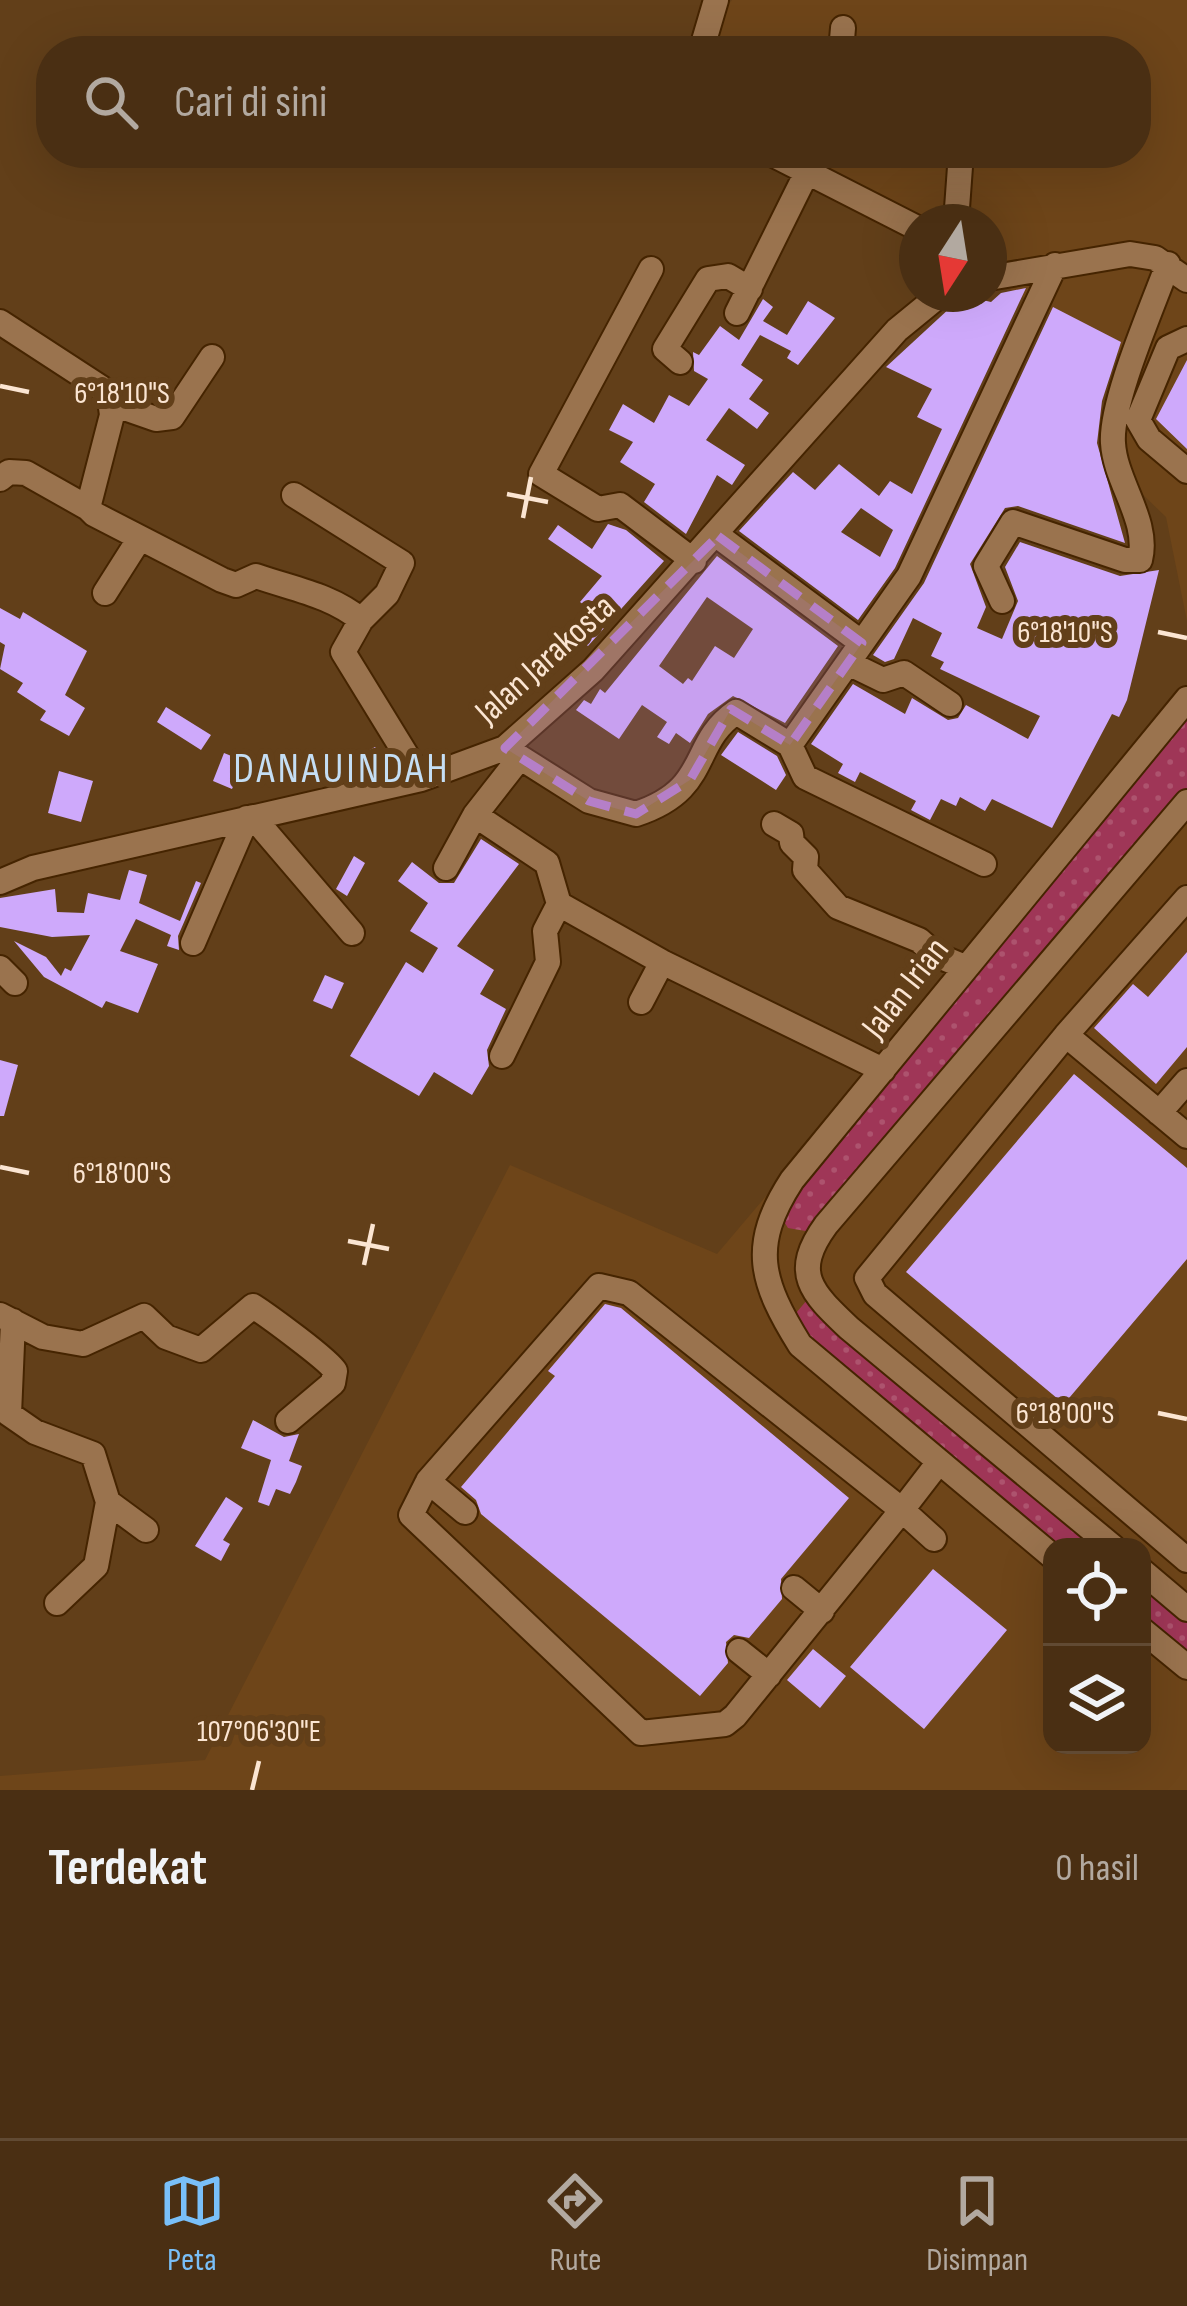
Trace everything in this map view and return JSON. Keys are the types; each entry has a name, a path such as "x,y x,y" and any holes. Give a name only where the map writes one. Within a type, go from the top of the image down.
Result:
{"street":[{"path":"704,36 709,3"},
{"path":"737,313 809,168 899,218"},
{"path":"832,181 833,168"},
{"path":"957,204 960,168"},
{"path":"1002,601 986,566 1013,522 1125,560 1140,560 1142,536 1123,482 1114,430 1177,272 1130,254 1007,275"},
{"path":"790,745 909,576 1055,266"},
{"path":"651,269 541,474 598,509 620,505 694,561"},
{"path":"680,362 665,349 708,279 728,276 750,289"},
{"name":"Jalan Jarakosta","path":"0,882 33,868 511,754 718,536 897,330 918,312"},
{"path":"0,322 103,387 112,404 88,508"},
{"path":"1187,339 1168,348 1138,421 1149,439 1187,471"},
{"path":"112,404 156,419 172,417 212,357"},
{"path":"0,479 9,472 26,473 138,541 236,585 256,576 291,592 340,602 361,620"},
{"path":"294,495 402,563 387,594 361,620 343,652 421,779"},
{"path":"718,536 883,680 904,673 950,704"},
{"path":"105,593 138,541"},
{"name":"Jalan Irian","path":"800,1345 763,1273 763,1252 778,1201 964,967 1187,699"},
{"path":"446,868 511,754 589,801 636,814 664,802 690,780 720,725 736,712 790,745 805,777 983,864"},
{"path":"778,1201 784,1224 797,1233 817,1233 824,1227 1179,829 1187,802"},
{"path":"475,814 547,863 559,904 545,931 548,962 502,1056"},
{"path":"193,943 250,818 352,933"},
{"path":"774,824 791,834 792,843 806,857 806,870 831,902 919,940 936,955 964,967"},
{"path":"1187,898 1066,1035 866,1278 874,1294 1187,1560"},
{"path":"559,904 662,962 883,1070"},
{"path":"640,1002 662,962"},
{"path":"1066,1035 1187,1136"},
{"path":"1159,1113 1187,1082"},
{"path":"824,1227 808,1251 805,1274 826,1306"},
{"path":"934,1539 902,1510 615,1287 588,1292 428,1481 412,1507 418,1525 633,1729 653,1733 725,1724 770,1675 822,1611 902,1510 940,1462"},
{"path":"1043,1548 800,1345 791,1319 797,1306 815,1299 826,1306 1102,1538"},
{"path":"57,1603 96,1566 108,1502 93,1454 35,1432 9,1414 6,1318 43,1336 83,1344 144,1316 166,1337 205,1350 247,1307 257,1307 290,1337 324,1356 335,1371 333,1383 288,1421"},
{"path":"1005,1457 1027,1424"},
{"path":"428,1481 465,1512"},
{"path":"108,1502 146,1530"},
{"path":"1151,1579 1187,1609"},
{"path":"794,1588 822,1611"},
{"path":"1151,1637 1187,1667"},
{"path":"739,1651 770,1675"}],"highlighted area":[{"path":"718,536 862,643 790,745 731,709 690,780 636,814 589,801 505,748"}],"shaded area":[{"path":"732,0 1187,0 1187,621 1166,517 1109,462 1135,363 1007,288 1007,204 899,204 899,213 808,168 1151,168 1151,36 708,36 706,29"},
{"path":"1187,699 1187,1790 0,1790 0,1776 205,1760 510,1165 717,1254"},
{"path":"1187,699 1187,801 817,1233 788,1228 780,1215 792,1180"},
{"path":"807,1300 1102,1538 1043,1540 800,1345 791,1319"},
{"path":"1151,1579 1187,1609 1187,1668 1151,1638"}],"building":[{"path":"1026,288 895,568 858,620 739,531 793,472 815,490 839,464 879,496 890,481 912,494 942,429 917,417 932,389 886,367 946,312 1007,312 1007,292","holes":["861,508 893,530 880,557 841,532"]},
{"path":"763,299 773,307 763,321 787,335 808,301 835,318 798,365 787,358 791,351 760,335 741,365 763,380 749,399 769,413 757,429 729,408 706,440 745,465 732,485 717,475 686,534 644,502 655,484 620,462 633,442 609,430 623,404 654,423 669,395 689,406 708,379 694,371 693,352 699,355 720,326 739,340"},
{"path":"1053,307 1121,342 1102,401 1097,443 1125,543 1018,506 1005,508 970,564 986,607 977,628 1002,639 1018,601 1005,567 1020,542 1120,576 1159,570 1127,700 1119,717 1112,714 1052,828 992,799 985,811 960,797 956,806 941,799 930,820 911,810 916,801 860,772 855,782 838,773 843,764 811,744 853,684 905,714 912,698 948,720 958,718 966,705 1028,739 1040,716 940,669 944,662 931,656 942,633 913,618 894,659 885,662 873,655 924,583"},
{"path":"1187,360 1187,449 1156,419"},
{"path":"608,524 626,530 664,561 588,646 569,629 588,608 580,602 602,576 548,539 558,525 592,549"},
{"path":"717,556 838,646 785,723 733,696 708,714 690,743 676,733 669,744 657,737 667,722 642,705 619,739 576,710 584,700 591,704 600,689 605,693","holes":["707,597 753,629 734,658 715,646 692,681 688,678 683,684 659,666"]},
{"path":"0,608 20,619 23,612 87,651 65,695 85,708 69,736 40,720 46,711 17,692 23,683 0,669 5,645 0,642"},
{"path":"166,707 211,735 201,750 157,722"},
{"path":"738,732 777,756 786,775 776,790 721,755"},
{"path":"375,747 386,765 360,776 350,761"},
{"path":"224,753 244,761 232,789 213,781"},
{"path":"59,771 93,781 81,822 48,813"},
{"path":"481,839 519,864 457,946 494,970 480,994 506,1009 487,1050 489,1066 472,1095 434,1072 419,1096 350,1056 406,962 423,973 438,948 410,931 428,903 398,881 412,862 439,883 454,883"},
{"path":"354,856 365,863 347,896 336,889"},
{"path":"129,870 147,875 139,903 180,921 196,881 201,883 178,936 179,950 167,946 171,935 136,919 120,951 158,964 138,1013 106,1001 102,1008 44,977 14,941 46,957 61,976 65,968 71,971 90,935 52,937 0,927 0,898 55,889 57,912 84,913 88,893 120,900"},
{"path":"1187,952 1187,1047 1156,1084 1094,1028 1133,984 1148,997"},
{"path":"325,975 344,983 332,1009 313,1001"},
{"path":"0,1060 18,1065 4,1116 0,1116"},
{"path":"1074,1074 1187,1168 1187,1259 1064,1404 906,1272"},
{"path":"605,1304 621,1308 849,1498 781,1579 782,1599 749,1638 734,1635 726,1642 728,1663 700,1696 481,1514 476,1500 461,1487 555,1376 548,1371"},
{"path":"253,1420 284,1437 299,1434 289,1461 302,1466 296,1482 290,1494 276,1489 269,1506 258,1502 271,1460 241,1448"},
{"path":"226,1497 243,1508 223,1540 230,1544 221,1561 195,1546"},
{"path":"933,1569 1007,1630 924,1729 850,1667"},
{"path":"813,1649 846,1676 820,1708 787,1680"}],"district":[{"name":"DANAUINDAH","path":"342,767"}]}
